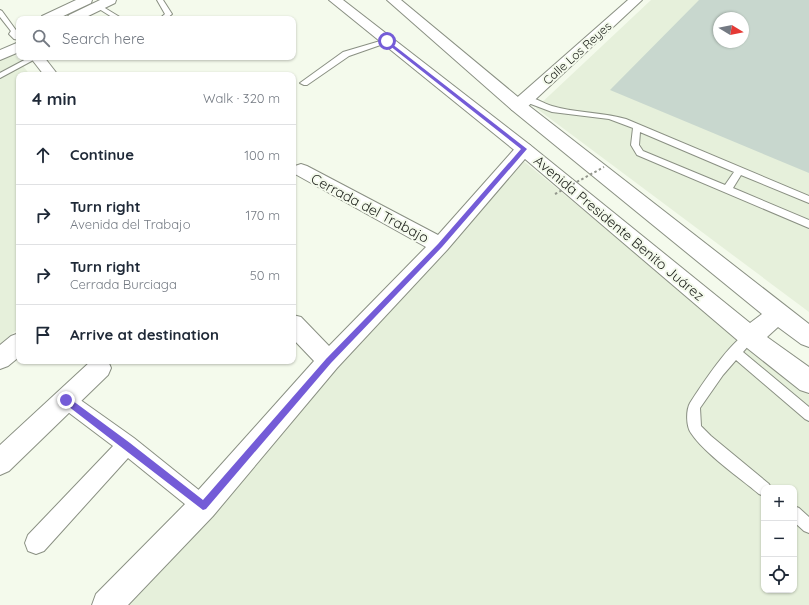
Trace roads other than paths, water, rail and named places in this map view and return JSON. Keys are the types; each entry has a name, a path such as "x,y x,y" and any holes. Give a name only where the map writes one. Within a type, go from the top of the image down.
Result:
{"main road":[{"path":"53,16 86,0"},
{"path":"79,16 110,0"},
{"name":"Avenida Presidente Benito Juárez","path":"335,0 524,149 742,344 809,382"},
{"path":"393,0 522,102 778,314 809,337"},
{"name":"Calle Los Reyes","path":"522,102 636,0"},
{"path":"0,42 16,38"},
{"path":"0,56 16,39"},
{"path":"742,344 778,314"}],"street":[{"path":"38,60 48,72"},
{"path":"107,605 203,506 329,361 440,245 524,149"},
{"name":"Cerrada del Trabajo","path":"301,170 440,245"},
{"path":"296,327 329,361"},
{"path":"0,359 16,346"},
{"path":"0,462 100,368"},
{"path":"66,400 127,445 203,506"},
{"path":"36,543 127,445"}],"lane":[{"path":"160,0 169,14 166,16"},
{"path":"98,6 115,16"},
{"path":"0,12 16,34"},
{"path":"304,83 346,54 387,41"},
{"path":"0,76 30,60"},
{"path":"522,102 552,109 610,117 809,200"},
{"path":"637,127 634,146 640,153 809,224"},
{"path":"727,190 739,170"},
{"path":"761,487 706,441 695,428 694,407 719,371 742,344 809,415"},
{"path":"797,516 809,526"}]}
